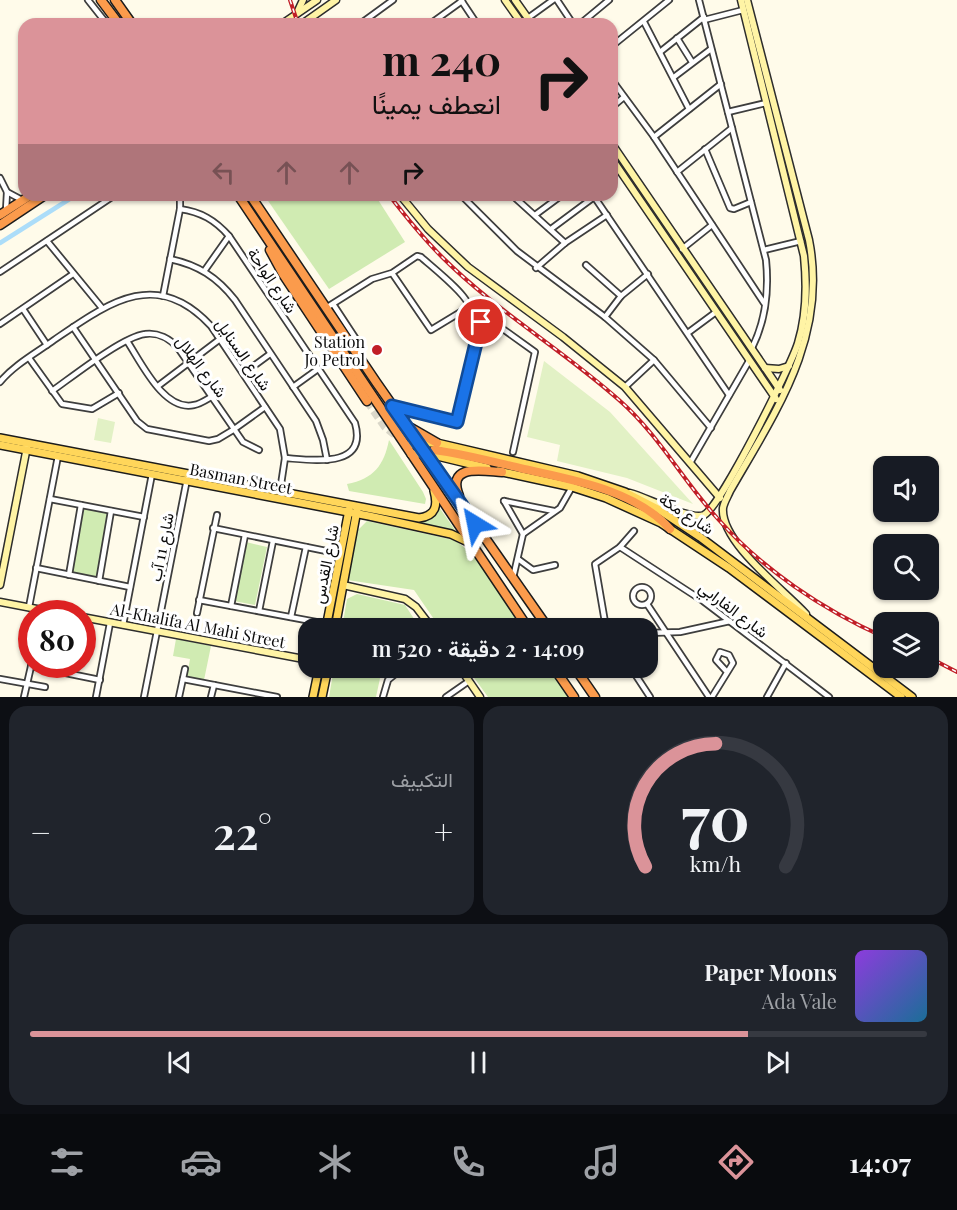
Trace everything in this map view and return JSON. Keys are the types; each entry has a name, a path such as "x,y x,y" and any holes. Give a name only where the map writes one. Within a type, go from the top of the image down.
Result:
{"highway":[{"path":"101,0 114,18"},
{"path":"115,0 128,18"},
{"path":"3,213 21,201"},
{"path":"0,225 36,201"},
{"path":"241,201 521,618"},
{"path":"254,201 330,306 345,329 351,345 418,443 432,449 508,465 600,489 644,508 670,529"},
{"path":"267,238 279,268 367,401"},
{"path":"403,422 432,449 463,505 540,617"},
{"path":"463,505 456,487 462,474 470,469 502,472"},
{"path":"561,678 574,697"},
{"path":"582,678 595,697"}],"main road":[{"name":"Basman Street","path":"0,438 58,456 152,474 280,491 353,509 419,518 433,513 436,506 433,485"},
{"name":"شارع مكة","path":"408,450 418,443 502,472 572,487 620,503 670,529 783,607 901,697"},
{"name":"Basman Street","path":"0,445 27,447 187,477 339,511 353,509 372,517 450,534 473,545"},
{"name":"شارع مكة","path":"408,450 432,449 569,474 625,492 658,509 700,537 912,697"},
{"path":"337,618 353,533 353,509"},
{"name":"شارع القدس","path":"328,618 346,524 353,509"},
{"path":"339,511 346,524"},
{"path":"353,533 360,522 372,517"},
{"path":"313,697 317,678"},
{"path":"322,697 326,678"}],"street":[{"path":"88,0 102,18"},
{"path":"292,18 306,2 317,0 322,11"},
{"path":"306,2 313,18 336,0"},
{"path":"368,18 393,0"},
{"path":"437,18 461,0 473,18"},
{"path":"505,0 518,18"},
{"path":"515,0 528,18 555,0 568,18"},
{"path":"586,18 602,2 609,0"},
{"path":"699,0 764,250 768,279 759,329 752,348"},
{"path":"741,0 807,231 812,263 813,303 808,334 797,366 783,395 776,399"},
{"path":"625,492 654,500 694,516 704,514 721,502 776,399 778,387 799,341 806,303 806,277 801,240 766,103 746,14 747,0"},
{"path":"618,42 644,22 666,1"},
{"path":"660,52 704,19 746,14"},
{"path":"644,22 689,109"},
{"path":"677,38 692,62"},
{"path":"674,77 711,50"},
{"path":"654,137 721,84"},
{"path":"618,88 654,137 754,285 764,304"},
{"path":"618,102 624,97"},
{"path":"728,112 766,103"},
{"path":"677,172 732,128"},
{"path":"705,149 730,208 734,209 751,202"},
{"path":"618,155 637,191 776,399"},
{"path":"618,167 682,249 783,395"},
{"path":"0,178 7,192 18,198"},
{"path":"3,213 7,192"},
{"path":"0,272 106,201"},
{"path":"163,296 180,201"},
{"path":"405,201 428,229 468,267 563,337 625,387 721,502 727,525 737,545 808,617"},
{"path":"467,201 500,236 536,268 604,317 654,360 711,428"},
{"path":"519,201 565,243"},
{"path":"535,215 554,201"},
{"path":"551,230 588,201"},
{"path":"597,201 729,395"},
{"name":"شارع الواحة","path":"180,209 205,215 229,236 355,423 357,438 351,450 340,459 285,458"},
{"path":"536,268 565,243 607,215"},
{"path":"682,249 712,225"},
{"path":"205,270 229,236"},
{"path":"764,250 801,240"},
{"path":"47,241 102,308"},
{"path":"330,306 372,279 392,273 415,257 421,257 469,302 469,307 431,330 392,273"},
{"path":"170,259 205,270 225,287 320,430 327,460"},
{"path":"586,265 621,296"},
{"path":"0,324 74,274"},
{"path":"604,317 621,296 648,274"},
{"path":"754,285 768,279"},
{"name":"شارع السنايل","path":"0,382 29,358 102,308 127,297 163,296 179,300 203,316 280,429 285,458 280,491"},
{"path":"23,309 47,345"},
{"path":"688,332 716,312"},
{"path":"392,406 457,422 481,322 489,319 535,352 513,452"},
{"path":"73,327 137,421 147,429 209,441 218,439 233,430 265,407"},
{"name":"شارع الهلال","path":"52,391 127,341 144,334 164,337 174,344 189,363 233,430 246,445 259,450"},
{"path":"158,386 220,339"},
{"path":"127,341 170,401 196,405 212,397"},
{"path":"244,373 270,354"},
{"path":"29,358 62,404 92,409 119,393"},
{"path":"625,387 654,360"},
{"path":"690,463 749,361"},
{"path":"765,368 779,369 789,366"},
{"path":"293,387 318,369"},
{"path":"0,585 27,447"},
{"path":"30,600 58,456"},
{"path":"123,625 152,474"},
{"name":"شارع 11 آب","path":"144,697 187,477"},
{"path":"523,534 555,512 564,503 572,487"},
{"path":"50,499 144,517"},
{"path":"513,578 523,534 505,500 555,512"},
{"path":"69,575 81,505"},
{"path":"99,581 111,511"},
{"path":"197,613 216,515"},
{"path":"213,528 340,554"},
{"path":"604,618 595,564 620,547 634,531"},
{"path":"231,606 245,535"},
{"path":"259,611 273,540"},
{"path":"291,617 306,547"},
{"name":"شارع الفارابي","path":"620,547 678,583 829,697"},
{"path":"501,561 506,565 517,562 533,570 555,565"},
{"path":"36,568 130,587"},
{"path":"343,585 405,599 416,607 424,618"},
{"path":"199,600 298,619"},
{"path":"0,602 18,605"},
{"path":"646,604 711,697 733,663 725,652 720,652 716,660 727,672"},
{"name":"Al-Khalifa Al Mahi Street","path":"96,619 298,658"},
{"path":"658,633 730,621"},
{"path":"96,697 111,622"},
{"path":"767,697 786,663"},
{"path":"179,697 184,669"},
{"path":"24,697 28,678"},
{"path":"90,678 100,680"},
{"path":"383,697 390,678"},
{"path":"467,678 480,697"},
{"path":"638,678 650,697"},
{"path":"0,679 45,687"},
{"path":"183,679 276,697"},
{"path":"446,697 469,681"},
{"path":"211,697 214,685"},
{"path":"242,697 243,691"}],"green space":[{"path":"268,201 379,201 405,242 329,289"},
{"path":"544,361 610,412 693,504 627,478 557,461 560,445 527,437"},
{"path":"98,418 115,422 111,443 94,440"},
{"path":"389,440 423,492 426,499 425,504 349,491 347,484 364,479 381,464"},
{"path":"439,507 457,533 360,512 369,511 424,520 432,516"},
{"path":"84,509 109,513 98,577 72,573"},
{"path":"367,521 454,540 475,558 493,580 517,618 433,618 414,590 347,580 357,531"},
{"path":"246,542 267,547 255,605 234,601"},
{"path":"357,594 405,605 413,618 344,618 347,599"},
{"path":"176,639 211,646 204,680 187,676 190,659 173,656"},
{"path":"332,678 380,678 376,697 329,697"},
{"path":"474,678 556,678 568,697 488,697"}],"waterway":[{"path":"0,243 66,201"}],"tunnel":[{"path":"367,401 385,427 404,442"}],"railway":[{"path":"290,0 296,18"},
{"path":"394,201 428,242 463,277 619,400 659,443 705,504 754,555 816,601 873,632"},
{"path":"939,663 957,672"}],"place":[{"name":"Station Jo Petrol","path":"377,350"}],"route":[{"path":"475,524 392,406 457,422 481,322"}]}
